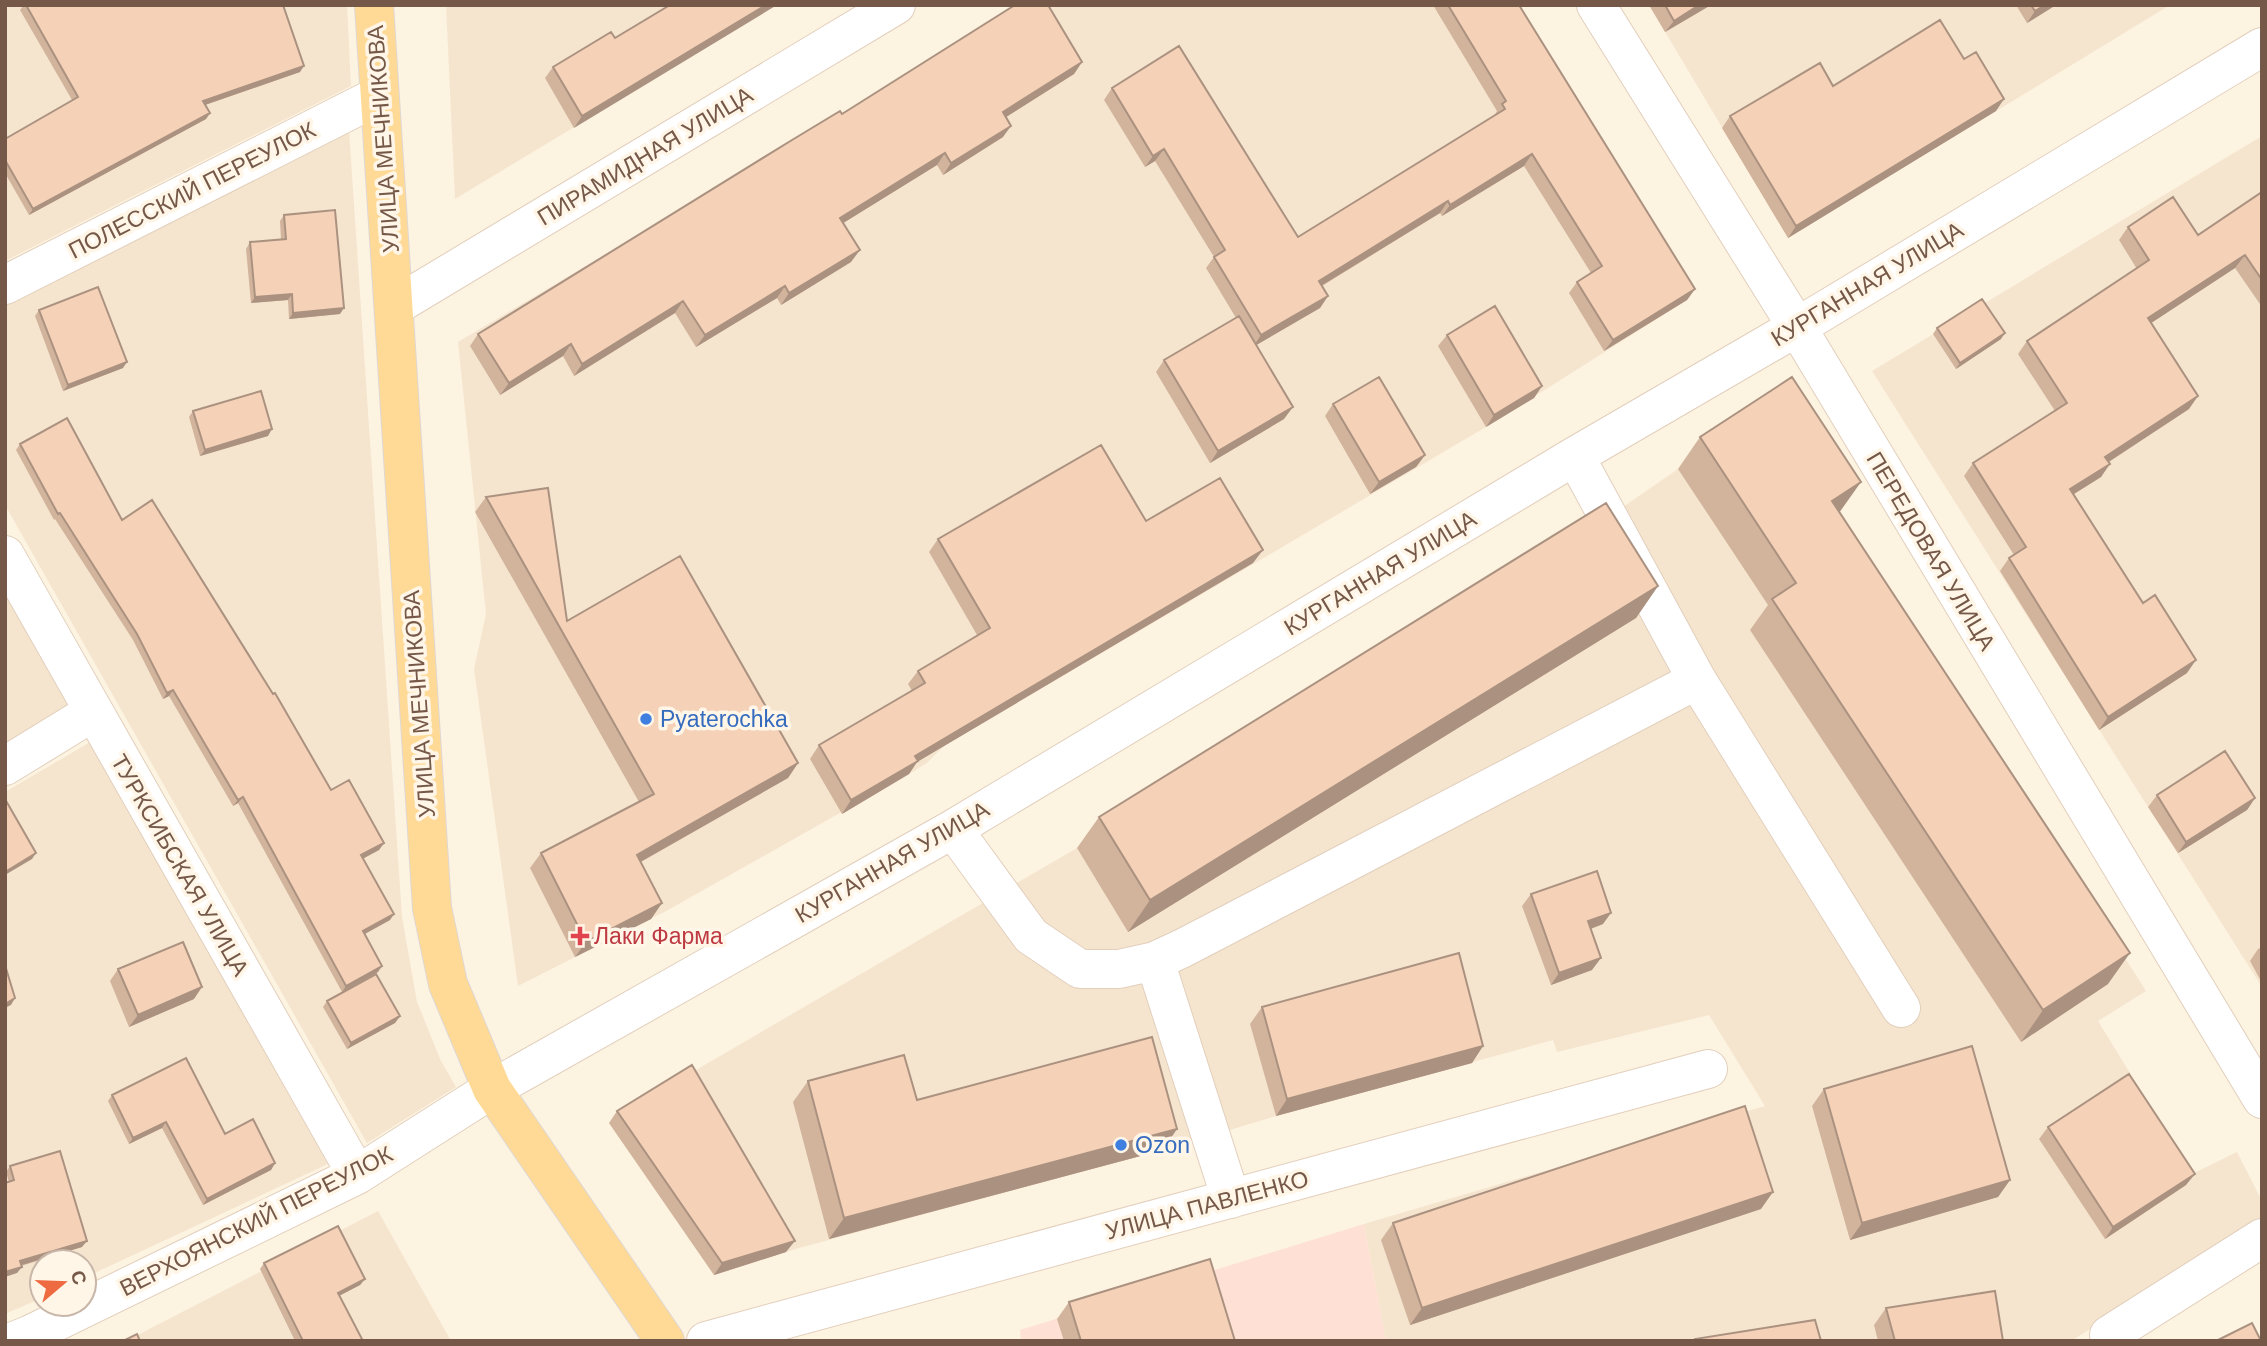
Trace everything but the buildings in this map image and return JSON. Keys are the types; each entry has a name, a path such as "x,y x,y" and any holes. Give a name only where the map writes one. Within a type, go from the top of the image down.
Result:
{"main road":[{"name":"УЛИЦА МЕЧНИКОВА","path":"374,5 432,908 448,984 492,1089 665,1341"}],"street":[{"name":"ПИРАМИДНАЯ УЛИЦА","path":"395,306 896,5"},
{"name":"ПЕРЕДОВАЯ УЛИЦА","path":"1596,5 1797,327 2262,1099"},
{"name":"КУРГАННАЯ УЛИЦА","path":"492,1089 953,829 2262,47"},
{"name":"ПОЛЕССКИЙ ПЕРЕУЛОК","path":"5,285 378,96"},
{"path":"1575,456 1697,680 1901,1008"},
{"name":"ТУРКСИБСКАЯ УЛИЦА","path":"5,555 357,1175"},
{"path":"953,829 1031,936 1080,969 1119,969 1155,961 1184,948 1697,680"},
{"path":"5,766 93,712"},
{"path":"1155,961 1231,1199"},
{"name":"УЛИЦА ПАВЛЕНКО","path":"706,1341 1708,1069"},
{"name":"ВЕРХОЯНСКИЙ ПЕРЕУЛОК","path":"25,1339 357,1175 492,1089"},
{"path":"2109,1335 2262,1238"}],"shaded area":[{"path":"5,5 347,5 351,86 5,261"},
{"path":"446,5 777,5 455,199"},
{"path":"1024,5 1506,5 1687,300 1486,427 944,746 927,763 909,774 668,910 518,986 474,669 486,614 458,342"},
{"path":"1649,5 2170,5 1788,238"},
{"path":"349,130 402,917 417,1002 441,1061 456,1087 367,1143 5,505 5,305"},
{"path":"2262,136 2262,987 1872,371"},
{"path":"1772,404 2146,991 2098,1021 2192,1174 2237,1152 2262,1201 2262,1221 2071,1341 1386,1341 1364,1224 1765,1106 1709,1015 1557,1052 1553,1040 1163,1150 799,1248 714,1275 609,1123 1077,848 1584,534"},
{"path":"5,591 72,712 5,752"},
{"path":"92,741 328,1164 98,1271 98,1248 28,1248 28,1304 5,1314 5,792"},
{"path":"378,1211 451,1341 126,1341"},
{"path":"1364,1224 1386,1341 1021,1341 1020,1330"}],"place":[{"name":"Pyaterochka","path":"646,719"},
{"name":"Лаки Фарма","path":"580,936"},
{"name":"Ozon","path":"1121,1145"}]}
